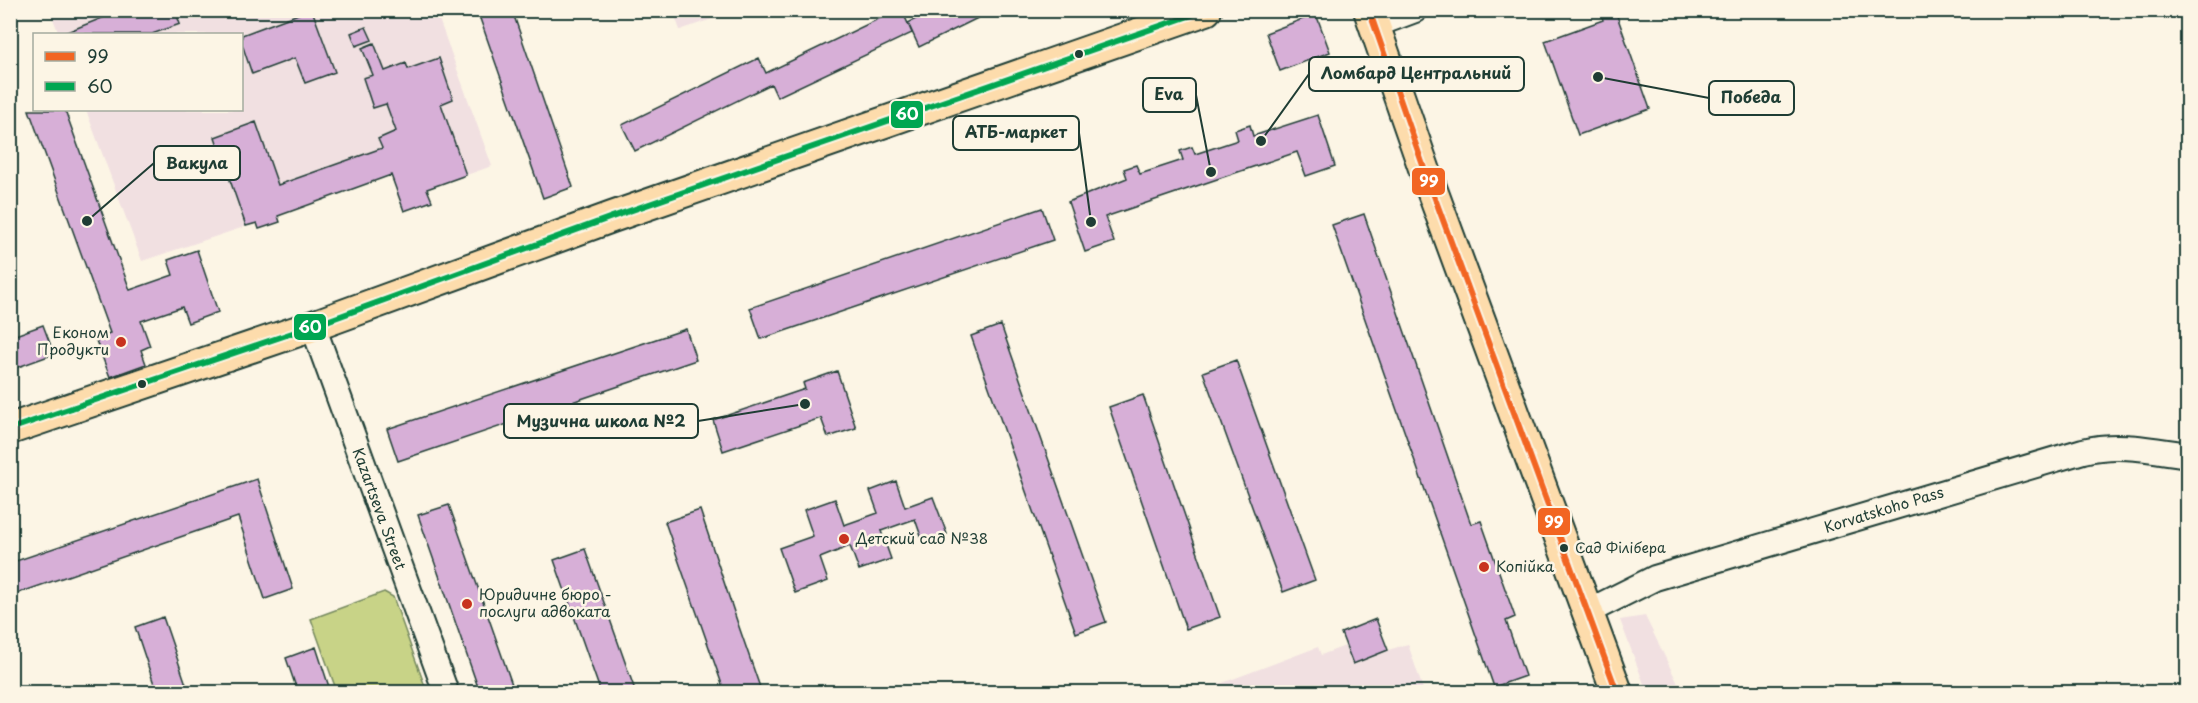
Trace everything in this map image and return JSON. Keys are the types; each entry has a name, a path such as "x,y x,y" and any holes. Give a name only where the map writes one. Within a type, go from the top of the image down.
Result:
{"main road":[{"path":"10,429 313,326 612,217 1206,10"},
{"path":"1372,18 1426,174 1589,611 1617,693"}],"street":[{"path":"1372,18 1415,10"},
{"name":"Kazartseva Street","path":"313,326 446,693"},
{"name":"Korvatskoho Pass","path":"1589,611 1655,578 2103,446 2126,446 2187,455"}],"shaded area":[{"path":"673,10 735,11 680,30"},
{"path":"50,11 436,11 492,166 427,189 432,201 404,211 387,165 278,216 280,222 259,229 256,223 142,261 86,111 243,111 243,33 59,33"},
{"path":"1645,616 1682,692 1647,692 1620,620"},
{"path":"1376,619 1388,650 1408,644 1424,692 1198,692 1318,647 1321,655 1345,646 1341,633"}],"green space":[{"path":"384,592 393,597 427,692 337,692 311,619"}],"building":[{"path":"122,10 175,10 180,24 155,33 64,33"},
{"path":"312,10 335,72 305,83 295,58 252,74 243,47 243,35"},
{"path":"477,10 512,10 573,187 543,198"},
{"path":"897,10 902,10 912,33 777,97 771,84 635,151 622,125 759,58 766,73"},
{"path":"933,10 994,10 919,47 908,23"},
{"path":"1600,10 1615,10 1650,109 1578,135 1545,41 1603,20"},
{"path":"1316,14 1330,52 1280,71 1266,33"},
{"path":"366,27 372,40 356,46 351,33"},
{"path":"374,43 385,71 406,63 408,69 439,58 453,99 441,104 466,175 427,189 432,201 404,211 391,175 278,216 280,222 259,229 257,223 246,226 215,137 256,122 278,185 382,148 378,139 396,131 386,104 373,108 363,78 373,75 362,48"},
{"path":"29,110 65,111 130,290 173,275 168,260 197,250 218,312 188,323 182,307 141,321 150,346 141,350 146,364 110,377 95,338 110,333"},
{"path":"1318,115 1335,166 1306,176 1297,152 1105,217 1114,242 1085,252 1068,202 1127,178 1124,169 1136,165 1140,174 1183,160 1180,151 1192,147 1195,154 1238,140 1235,130 1250,125 1253,136"},
{"path":"1042,208 1053,240 761,339 750,308"},
{"path":"1364,214 1471,524 1481,521 1515,617 1506,621 1525,676 1494,687 1332,225"},
{"path":"43,325 54,354 10,370 10,337"},
{"path":"1001,325 1106,622 1076,633 971,336"},
{"path":"686,329 696,360 398,461 387,429"},
{"path":"1236,360 1315,580 1283,592 1203,372"},
{"path":"837,371 856,428 828,437 821,418 723,451 713,420 805,389 803,383"},
{"path":"1143,395 1220,617 1186,629 1109,407"},
{"path":"257,479 293,589 265,599 238,517 10,596 10,563"},
{"name":"Детский сад №38","path":"896,481 905,507 933,497 947,534 923,542 915,519 881,531 891,559 859,570 850,546 820,558 828,581 795,593 779,548 813,536 804,510 835,499 844,525 878,513 870,491"},
{"name":"Юридичне бюро - послуги адвоката","path":"449,505 515,693 480,693 418,515"},
{"path":"700,510 762,693 725,693 665,522"},
{"path":"585,549 636,693 601,693 554,560"},
{"path":"163,617 189,693 157,693 135,627"},
{"path":"1376,619 1388,650 1353,664 1341,633"},
{"path":"316,647 331,693 298,693 286,658"}],"transit line":[{"name":"60","path":"10,429 313,326 612,217 1206,10"},
{"name":"99","path":"1369,10 1426,174 1617,692"}],"place":[{"name":"Победа","path":"1598,77"},
{"name":"Ломбард Центральний","path":"1261,141"},
{"name":"Eva","path":"1211,172"},
{"name":"Вакула","path":"87,221"},
{"name":"АТБ-маркет","path":"1091,222"},
{"name":"Економ Продукти","path":"121,342"},
{"name":"Музична школа №2","path":"805,404"},
{"name":"Детский сад №38","path":"844,539"},
{"name":"Сад Філібера","path":"1564,548"},
{"name":"Копійка","path":"1484,567"},
{"name":"Юридичне бюро - послуги адвоката","path":"467,604"}]}
